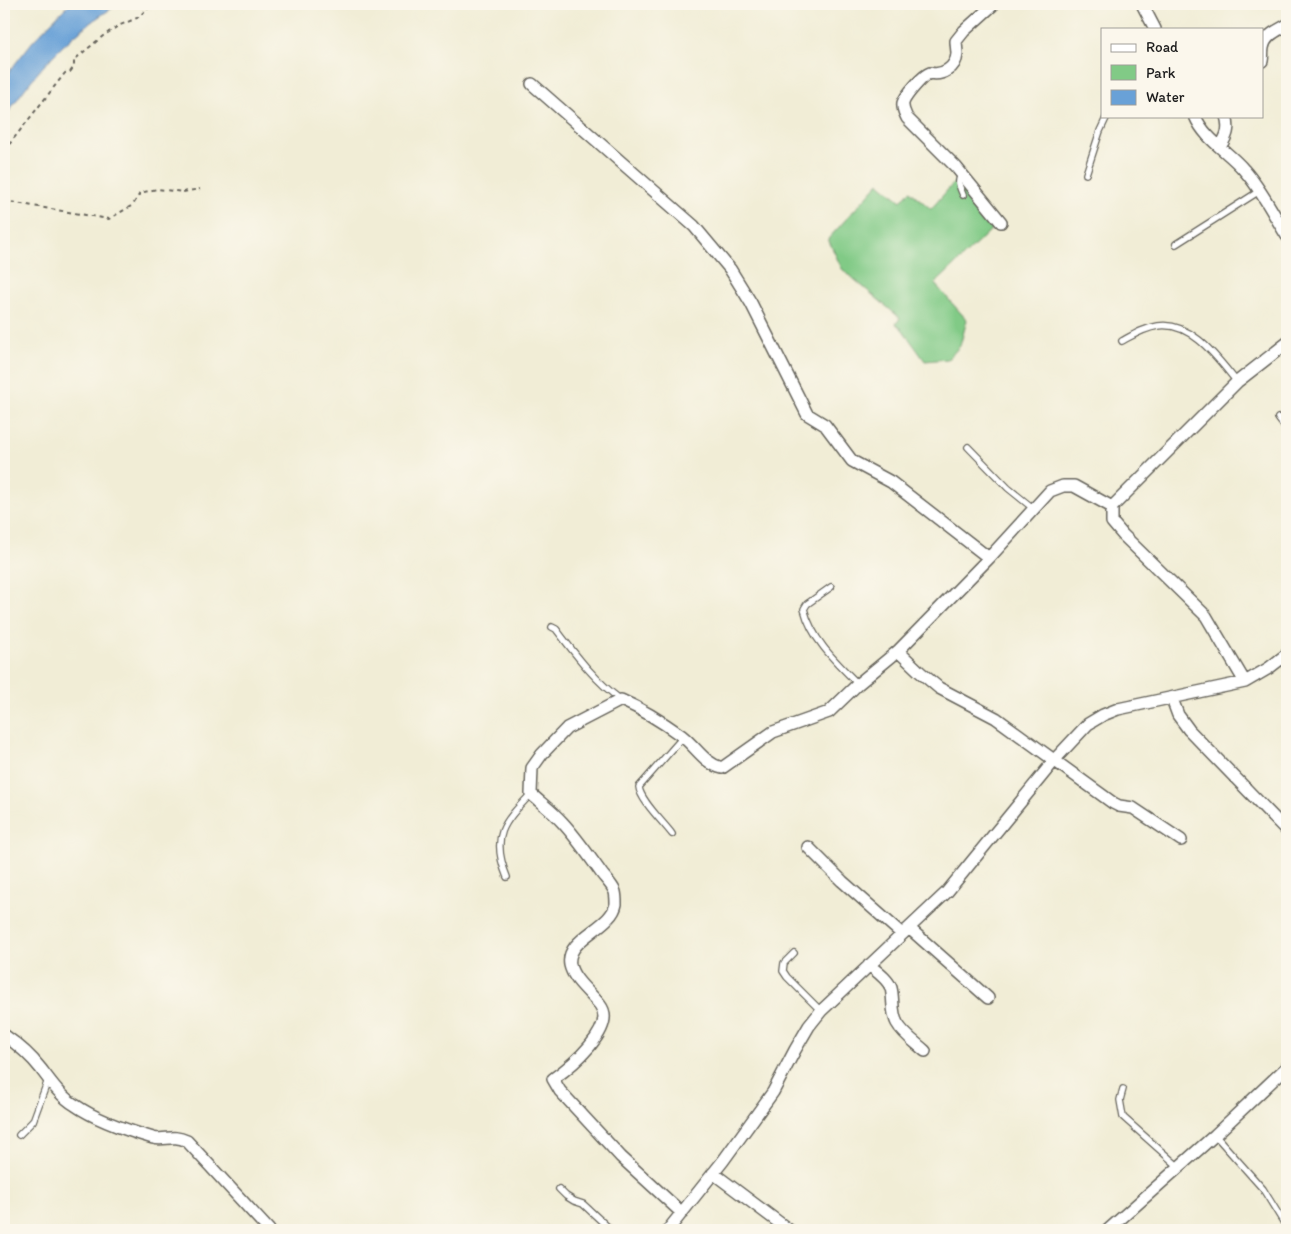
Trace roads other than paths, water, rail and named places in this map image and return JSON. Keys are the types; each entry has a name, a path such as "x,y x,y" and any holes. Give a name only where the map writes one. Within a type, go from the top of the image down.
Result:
{"street":[{"path":"994,4 964,31 956,42 957,55 954,63 944,73 938,75 926,74 903,102 903,111 962,174 1001,222"},
{"path":"1142,4 1154,28"},
{"path":"1264,45 1272,33 1287,25"},
{"path":"532,84 694,226 730,269 751,303 806,414 825,425 852,461 891,482 989,558"},
{"path":"1196,118 1198,125 1208,138 1245,171 1261,190 1287,236"},
{"path":"1220,147 1229,127 1227,118"},
{"path":"1245,682 1206,616 1123,535 1112,522 1112,508 1237,382 1287,343"},
{"path":"682,1213 621,1157 560,1091 553,1079 565,1071 589,1047 598,1035 604,1021 602,1007 575,975 570,965 572,952 582,939 606,920 614,910 616,902 615,891 577,840 531,794 532,768 542,754 567,728 620,700 633,705 683,737 713,766 722,768 772,732 830,712 858,684 898,651 989,558 1050,491 1063,486 1074,486 1112,508"},
{"path":"898,651 940,688 996,718 1113,803 1133,808 1181,840"},
{"path":"668,1230 773,1092 809,1026 821,1011 947,892 1054,760 1088,724 1118,709 1245,682 1269,668 1287,654"},
{"path":"1172,699 1178,715 1189,730 1287,831"},
{"path":"808,848 842,881 988,998"},
{"path":"869,965 891,988 894,1016 897,1023 925,1051"},
{"path":"4,1035 27,1053 41,1068 48,1080 72,1104 90,1115 155,1138 177,1137 187,1141 270,1230"},
{"path":"1108,1230 1215,1135 1287,1067"},
{"path":"713,1173 789,1230"}],"lane":[{"path":"4,8 7,4"},
{"path":"1086,174 1106,118"},
{"path":"962,174 959,184 963,195"},
{"path":"1176,244 1261,190"},
{"path":"1122,342 1140,331 1158,326 1174,326 1201,343 1237,382"},
{"path":"1278,418 1287,430"},
{"path":"968,447 1008,488 1034,509"},
{"path":"831,587 804,609 807,623 828,655 858,684"},
{"path":"552,627 556,629 597,680 620,700"},
{"path":"672,834 644,798 639,787 683,737"},
{"path":"507,876 500,862 499,843 503,828 512,814 531,794"},
{"path":"794,953 784,963 783,971 786,977 821,1011"},
{"path":"20,1135 33,1121 48,1080"},
{"path":"1123,1089 1120,1100 1123,1117 1179,1167"},
{"path":"1215,1135 1263,1189 1287,1227"},
{"path":"559,1188 566,1196 583,1204 611,1230"}],"water":[{"path":"69,4 119,4 90,23 52,57 31,81 4,119 4,78 33,41"}]}
